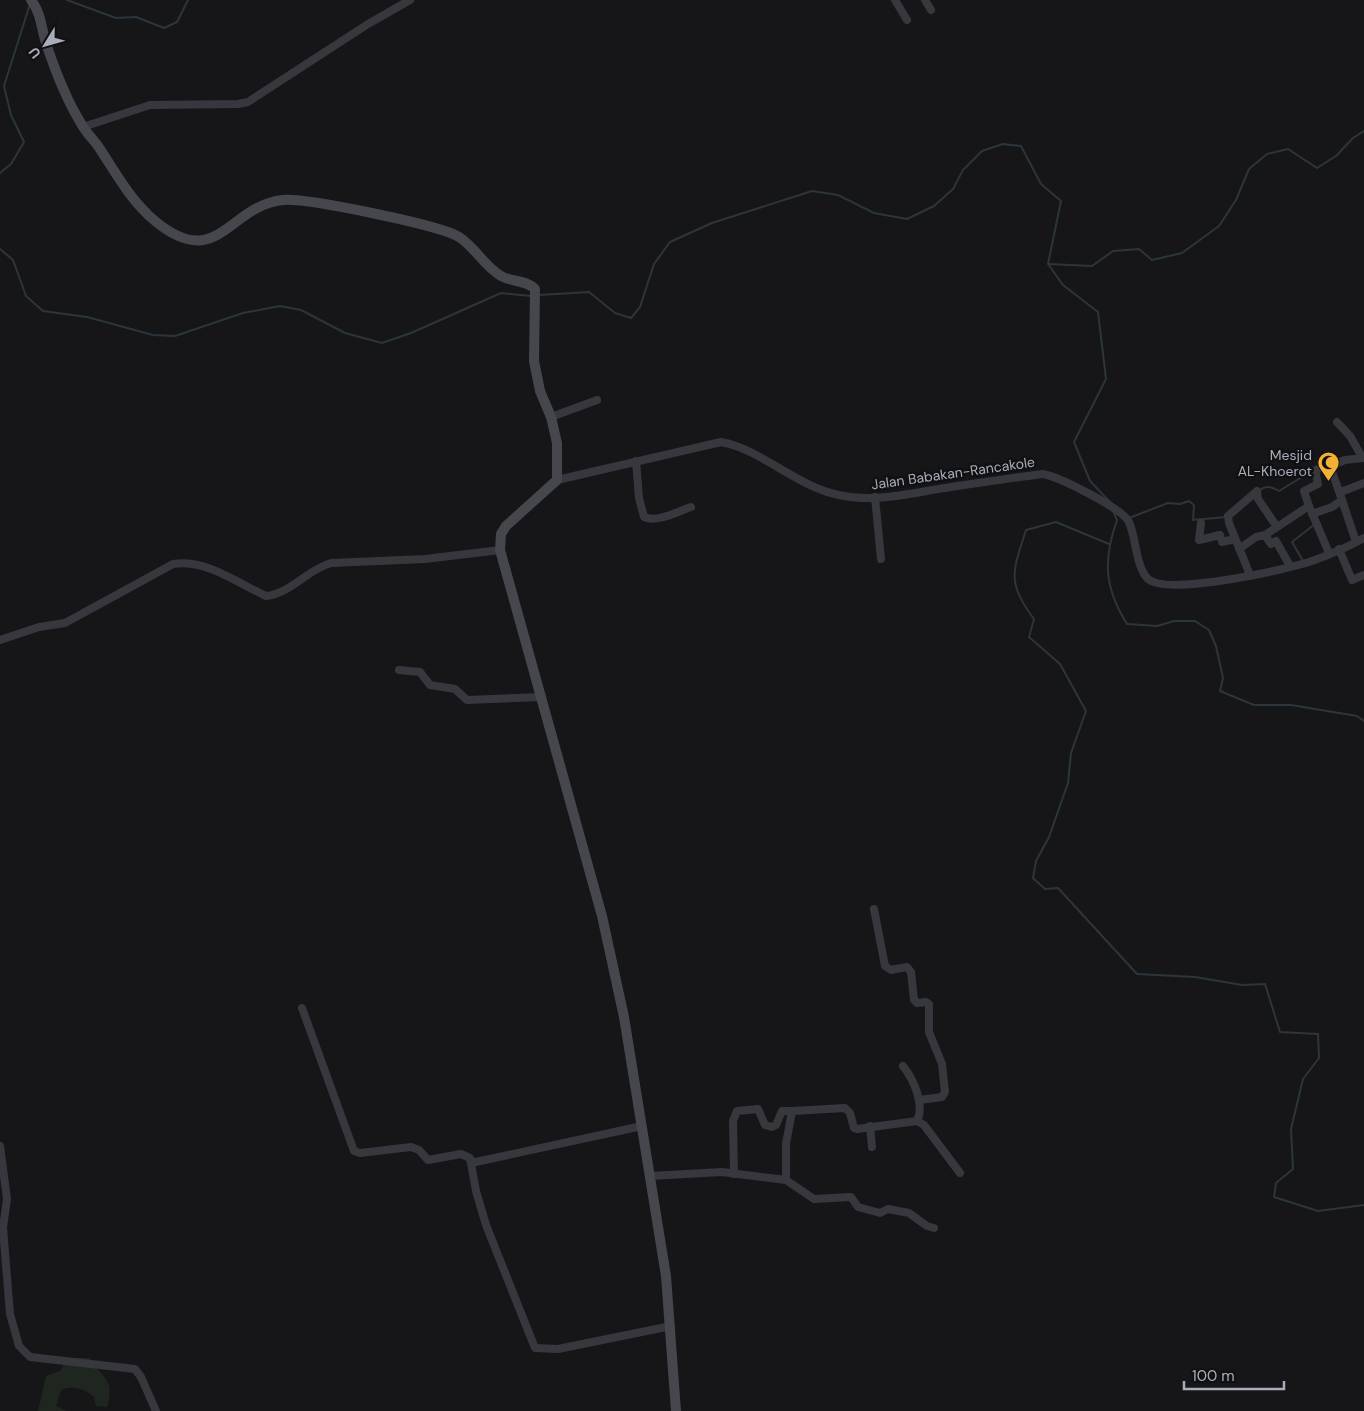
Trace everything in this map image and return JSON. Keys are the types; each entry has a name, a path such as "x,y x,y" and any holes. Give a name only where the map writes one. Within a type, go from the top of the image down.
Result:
{"street":[{"path":"83,127 150,105 238,104 248,102 368,24 410,0"},
{"path":"895,0 906,20"},
{"path":"925,0 931,10"},
{"path":"33,3 42,22 46,46 70,105 83,127 124,187 140,206 172,233 204,241 214,238 258,207 273,201 306,201 428,226 454,234 465,242 492,270 502,277 530,285 536,296 534,360 540,391 551,417 557,443 558,480 506,526 501,534 500,550 602,916 624,1017 666,1276 676,1411"},
{"path":"551,417 597,400"},
{"path":"1329,553 1310,510 1304,490 1318,484 1315,470 1345,460 1363,458 1350,436 1337,422"},
{"name":"Jalan Babakan-Rancakole","path":"558,480 721,442 739,447 807,486 839,495 875,497 1043,474 1057,478 1112,507 1128,520 1142,569 1152,582 1160,584 1210,583 1290,566 1311,561 1360,540"},
{"path":"636,462 639,498 644,517 648,519 662,517 691,507"},
{"path":"1330,466 1341,492 1342,500 1360,540"},
{"path":"1341,492 1364,483"},
{"path":"1250,573 1235,539 1228,516 1257,491 1258,499 1277,527"},
{"path":"875,497 881,559"},
{"path":"1239,549 1254,538 1265,535 1310,510 1332,507 1342,500"},
{"path":"1201,523 1200,540 1220,535 1222,542 1235,539"},
{"path":"1265,535 1271,544 1276,542 1290,566"},
{"path":"1339,549 1352,580 1364,575"},
{"path":"0,640 39,627 65,623 174,564 191,564 204,567 266,596 284,589 322,565 331,563 425,559 500,550"},
{"path":"399,670 420,672 430,685 454,689 466,700 542,697"},
{"path":"874,909 885,966 891,970 907,966 911,972 914,1000 917,1003 926,1002 929,1004 929,1032 942,1064 945,1092 944,1096 919,1100"},
{"path":"302,1008 354,1151 360,1153 415,1147 428,1160 462,1154 468,1156 486,1225 535,1348 558,1348 671,1326"},
{"path":"903,1066 919,1100 921,1108 917,1121"},
{"path":"734,1174 734,1121 737,1111 758,1109 765,1125 772,1127 776,1125 782,1111 844,1108 850,1112 855,1128 917,1121 924,1125 960,1173"},
{"path":"786,1180 786,1144 792,1111"},
{"path":"471,1163 642,1126"},
{"path":"870,1126 872,1147"},
{"path":"0,1146 7,1199 4,1228 10,1314 19,1346 30,1356 135,1369 141,1377 156,1411"},
{"path":"650,1176 734,1174 786,1180 814,1199 851,1197 858,1207 880,1213 888,1209 909,1213 926,1226 934,1228"}],"shaded area":[{"path":"68,1358 90,1358 108,1384 110,1390 107,1407 96,1406 94,1397 87,1392 70,1388 61,1390 56,1406 67,1411 38,1411 46,1376 60,1371"}],"waterway":[{"path":"67,0 116,18 136,17 164,28 177,22 188,0"},
{"path":"0,173 11,164 24,142 11,115 4,86 30,4"},
{"path":"1049,264 1092,266 1113,251 1139,249 1152,260 1182,253 1219,226 1236,200 1249,169 1267,154 1288,149 1317,168 1336,156 1353,138 1364,131"},
{"path":"539,295 589,292 615,313 631,318 640,307 654,264 670,242 712,223 812,191 838,195 874,213 907,219 934,206 953,189 963,170 982,151 1003,144 1021,146 1041,184 1061,201 1048,264 1063,285 1098,312 1106,379 1074,442 1090,481 1110,502"},
{"path":"0,249 13,260 26,296 43,311 87,317 153,335 175,336 243,313 280,306 301,310 345,333 382,343 411,333 501,293 531,296"},
{"path":"1260,490 1269,487 1279,491 1312,471"},
{"path":"1129,518 1168,503 1180,504 1189,501 1194,505 1193,520 1226,517"},
{"path":"1113,511 1117,520 1109,548 1108,573 1114,598 1127,624 1157,626 1174,621 1195,621 1209,630 1216,646 1223,678 1220,691 1254,705 1291,705 1357,716 1364,721"},
{"path":"1109,544 1056,522 1026,530 1015,566 1016,585 1019,595 1034,619 1029,637 1060,664 1086,711 1071,753 1068,783 1049,837 1036,861 1033,878 1045,889 1058,888 1137,974 1195,977 1242,985 1265,984 1280,1032 1318,1034 1319,1058 1303,1079 1291,1129 1293,1169 1276,1183 1274,1197 1318,1211 1364,1205"},
{"path":"1303,561 1292,542 1315,524"}],"place":[{"name":"Mesjid AL-Khoerot","path":"1328,482"}]}
